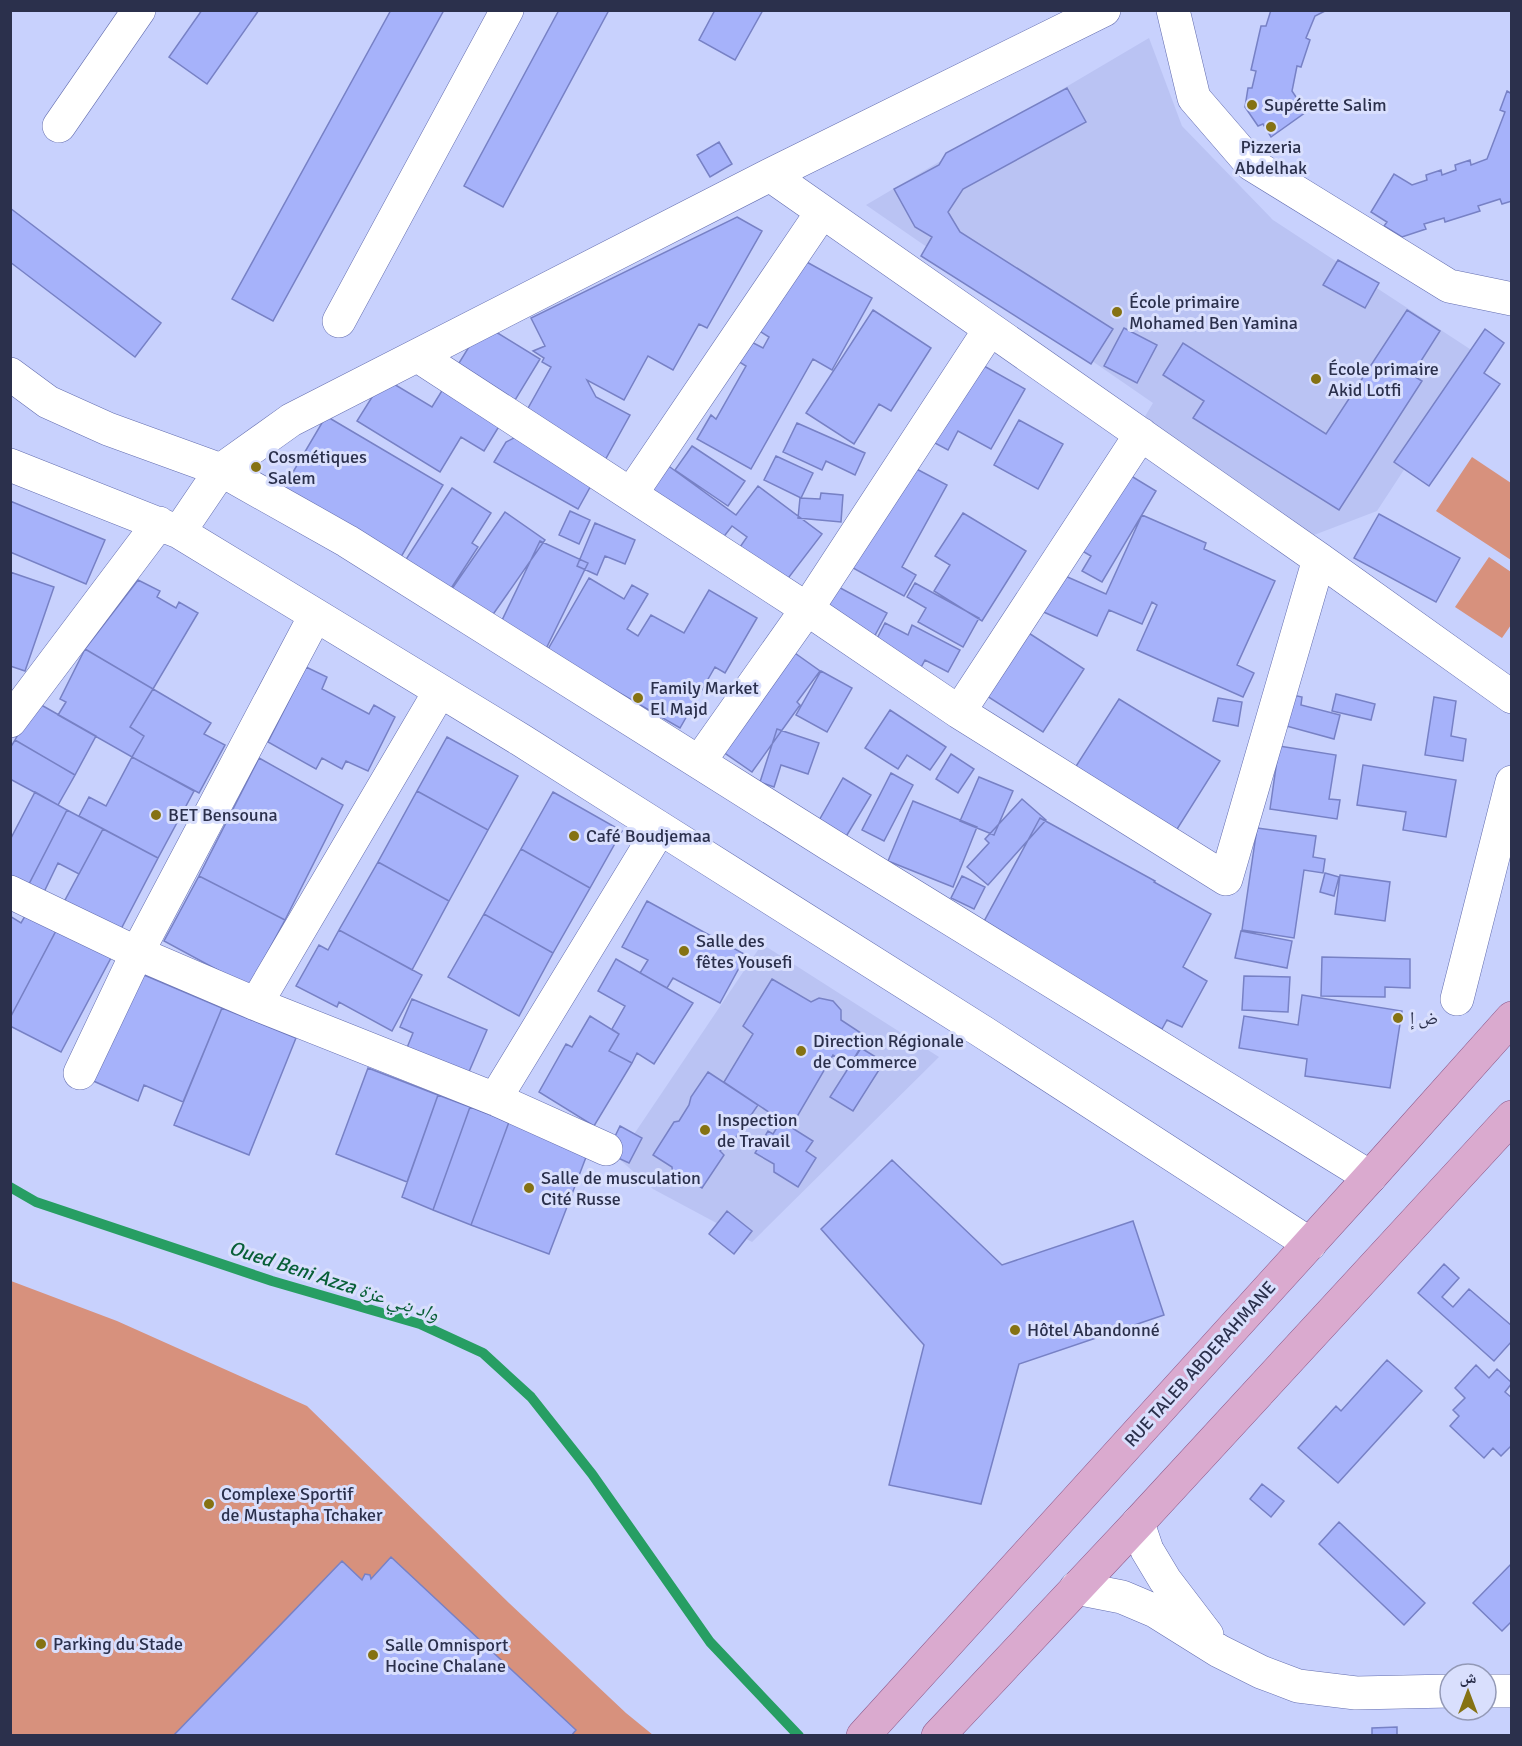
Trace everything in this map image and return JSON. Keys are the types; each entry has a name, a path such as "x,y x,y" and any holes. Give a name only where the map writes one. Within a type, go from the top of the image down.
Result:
{"main road":[{"name":"RUE TALEB ABDERAHMANE","path":"863,1736 1512,1018"},
{"path":"938,1736 1138,1523 1512,1117"}],"street":[{"path":"59,126 139,10"},
{"path":"339,321 507,10"},
{"path":"10,721 169,528 221,470 291,420 770,175 1104,10"},
{"path":"1173,10 1194,98 1251,164 1449,286 1512,299"},
{"path":"770,175 1319,559 1512,697"},
{"path":"631,494 822,212"},
{"path":"699,762 807,609 990,329"},
{"path":"418,356 807,609 959,712 1226,879 1319,559"},
{"path":"10,374 48,402 88,420 221,470 347,540 699,762 1370,1177"},
{"path":"959,712 1141,434"},
{"path":"10,465 169,528 440,691 660,828 973,1026 1310,1244"},
{"path":"80,1073 137,953 315,616"},
{"path":"256,1004 440,691"},
{"path":"1457,999 1512,782"},
{"path":"495,1099 660,828"},
{"path":"10,892 137,953 256,1004 495,1099 606,1149"},
{"path":"1138,1523 1147,1550 1165,1580 1219,1651"},
{"path":"1076,1588 1122,1597 1144,1606 1219,1651 1261,1672 1298,1686 1356,1693 1438,1691"}],"shaded area":[{"path":"1149,38 1182,126 1273,220 1479,355 1377,511 1314,535 1144,418 1153,403 866,205"},
{"path":"1472,457 1511,483 1511,560 1436,511"},
{"path":"1489,557 1511,572 1511,625 1502,638 1455,607"},
{"path":"762,944 939,1057 752,1242 653,1189 618,1158"},
{"name":"Complexe Sportif de Mustapha Tchaker","path":"11,1281 117,1321 307,1406 509,1603 626,1713 653,1735 11,1736"}],"building":[{"path":"202,10 259,10 207,84 169,57"},
{"path":"391,10 444,10 273,321 232,299"},
{"path":"559,10 609,10 503,207 464,186"},
{"path":"715,10 763,10 735,60 699,40"},
{"path":"1271,10 1327,10 1315,16 1306,38 1310,40 1301,67 1297,66 1292,91 1306,112 1271,137 1263,124 1258,126 1245,107 1248,88 1252,88 1256,71 1251,70 1261,26 1266,26"},
{"path":"1067,88 1086,122 963,189 948,212 960,232 1113,329 1091,364 921,256 932,237 915,227 894,189 939,165 946,153"},
{"path":"1507,91 1512,94 1512,201 1502,204 1500,199 1478,206 1480,211 1445,222 1444,218 1424,224 1426,229 1402,237 1384,226 1387,222 1371,212 1394,174 1412,185 1427,180 1426,175 1441,170 1442,175 1456,170 1455,165 1470,160 1471,165 1487,159 1505,112 1500,110"},
{"path":"719,142 732,164 710,177 697,155"},
{"path":"10,208 161,323 135,357 10,262"},
{"path":"737,217 762,231 707,328 699,324 673,370 648,356 624,400 587,380 596,397 630,415 578,509 494,462 506,442 536,427 527,410 551,367 542,362 544,358 533,351 545,346 531,318"},
{"path":"794,255 872,298 832,370 813,359 751,469 697,439 711,415 716,419 746,366 728,355 740,336 763,348 769,337 753,327"},
{"path":"1338,260 1379,283 1365,308 1323,285"},
{"path":"873,310 931,348 891,411 879,404 854,444 806,413"},
{"path":"1407,310 1440,331 1412,375 1422,381 1339,510 1193,418 1204,401 1163,375 1183,343 1326,434"},
{"path":"483,324 540,359 484,451 461,437 440,472 357,421 384,378 432,407"},
{"path":"1124,328 1157,345 1137,383 1104,366"},
{"path":"1485,329 1504,343 1484,373 1500,384 1429,486 1394,462"},
{"path":"961,353 1025,389 991,449 958,431 948,450 916,433"},
{"path":"326,416 443,485 401,557 283,489"},
{"path":"1019,420 1063,444 1038,489 994,465"},
{"path":"797,423 865,453 855,475 826,461 822,470 783,452"},
{"path":"692,446 745,481 728,506 675,470"},
{"path":"776,456 813,473 801,498 764,480"},
{"path":"663,462 736,515 758,486 822,534 786,581 740,547 747,537 732,526 712,552 638,497"},
{"path":"909,465 947,485 902,567 916,575 904,596 853,568"},
{"path":"1118,468 1156,491 1102,582 1082,571 1091,556 1072,545"},
{"path":"452,488 491,513 472,543 478,547 450,590 405,561"},
{"path":"821,493 843,495 841,522 798,518 800,498 820,499"},
{"path":"10,501 105,540 86,584 10,552"},
{"path":"570,511 590,520 579,544 559,535"},
{"path":"505,512 545,540 487,623 447,596"},
{"path":"963,513 1026,551 982,621 934,591 950,565 935,556"},
{"path":"1379,514 1460,558 1436,602 1354,558"},
{"path":"1142,515 1206,543 1204,549 1275,581 1237,665 1254,673 1243,697 1137,650 1157,605 1152,602 1142,624 1109,610 1097,636 1037,609 1054,571 1106,594"},
{"path":"595,523 635,540 625,564 605,556 597,575 577,566"},
{"path":"540,541 588,563 541,659 494,637"},
{"path":"10,572 54,587 25,671 10,666"},
{"path":"818,576 887,613 866,652 797,615"},
{"path":"589,578 624,599 632,585 648,594 627,629 638,636 651,615 684,633 709,590 757,618 725,673 715,667 680,728 547,651"},
{"path":"138,580 160,591 157,597 176,608 179,602 198,613 153,689 85,649"},
{"path":"915,583 979,618 963,647 918,622 926,608 907,597"},
{"path":"885,623 908,635 912,625 960,650 948,672 925,660 912,684 866,660"},
{"path":"1018,626 1084,669 1043,732 976,689"},
{"path":"85,649 153,689 130,727 144,736 132,757 58,715 66,702 60,699"},
{"path":"792,651 820,671 797,702 800,705 752,772 713,745"},
{"path":"306,667 327,677 322,689 369,714 374,705 395,717 368,771 346,761 342,769 322,758 316,769 268,742"},
{"path":"821,671 852,688 827,732 796,715"},
{"path":"153,689 211,723 204,734 225,745 199,793 132,757 144,736 130,727"},
{"path":"1275,691 1302,697 1301,705 1340,715 1334,739 1268,721"},
{"path":"1336,694 1375,704 1371,720 1332,711"},
{"path":"1434,697 1456,701 1451,736 1466,739 1463,761 1425,755"},
{"path":"1218,698 1242,702 1238,726 1213,721"},
{"path":"1119,699 1220,761 1174,834 1073,771"},
{"path":"36,702 96,736 75,775 15,740"},
{"path":"890,710 946,747 930,770 907,755 898,769 865,748"},
{"path":"777,729 819,743 808,774 781,765 774,787 760,782"},
{"path":"447,737 518,776 488,830 417,791"},
{"path":"15,740 75,775 58,805 10,779 10,748"},
{"path":"1279,746 1336,755 1329,799 1340,800 1337,819 1270,809"},
{"path":"951,754 974,769 958,793 936,779"},
{"path":"132,757 194,791 158,858 79,816 89,797 106,806"},
{"path":"259,758 343,805 285,920 199,876"},
{"path":"1363,765 1456,780 1446,837 1403,830 1406,812 1357,805"},
{"path":"891,773 913,785 884,841 862,830"},
{"path":"979,777 1013,791 994,835 960,821"},
{"path":"843,778 871,795 844,840 817,824"},
{"path":"417,791 488,830 449,901 378,862"},
{"path":"35,792 67,810 29,884 10,875 10,840"},
{"path":"553,792 622,831 590,888 521,849"},
{"path":"1022,799 1046,820 988,885 967,867 989,843 985,839"},
{"path":"913,801 977,827 953,887 888,861"},
{"path":"67,810 103,829 79,874 58,863 44,892 29,884"},
{"path":"1040,818 1211,914 1183,967 1207,981 1182,1027 1167,1020 1162,1029 1109,1001 975,938"},
{"path":"1257,828 1316,836 1313,857 1325,859 1323,873 1304,870 1294,938 1242,930"},
{"path":"103,829 158,858 120,931 64,902"},
{"path":"521,849 590,888 553,953 484,914"},
{"path":"378,862 449,901 412,970 339,930"},
{"path":"1325,873 1339,877 1334,896 1320,892"},
{"path":"1340,875 1390,882 1385,921 1335,914"},
{"path":"199,876 285,920 249,987 164,941"},
{"path":"962,876 985,887 974,909 951,898"},
{"name":"Salle des fêtes Yousefi","path":"647,901 746,955 720,1003 673,978 667,988 640,973 648,960 622,947"},
{"path":"28,911 58,927 10,1018 10,916 21,923"},
{"path":"484,914 553,953 519,1016 448,977"},
{"path":"58,927 112,956 61,1052 10,1026 10,1018"},
{"path":"339,930 422,975 392,1031 339,1002 337,1007 296,986 319,945 328,950"},
{"path":"1241,931 1292,941 1287,968 1235,958"},
{"path":"1322,957 1410,959 1410,988 1385,987 1385,997 1321,996"},
{"path":"616,959 693,1003 654,1064 637,1053 632,1063 609,1051 619,1034 612,1029 625,1006 598,991"},
{"path":"137,972 222,1008 183,1102 144,1085 138,1101 89,1079"},
{"path":"1244,976 1290,977 1288,1012 1242,1010"},
{"name":"Direction Régionale de Commerce","path":"772,979 811,1002 819,998 833,1001 841,1010 841,1020 867,1037 850,1065 833,1055 791,1127 724,1082 753,1034 743,1026"},
{"path":"1302,995 1402,1011 1390,1088 1305,1076 1307,1059 1239,1048 1244,1016 1298,1025"},
{"path":"412,999 487,1030 465,1081 404,1055 413,1033 400,1027"},
{"path":"222,1008 296,1038 249,1155 174,1125"},
{"path":"590,1016 619,1034 609,1051 632,1063 594,1126 539,1092 566,1044 572,1047"},
{"path":"861,1048 884,1062 853,1111 830,1097"},
{"path":"368,1068 438,1095 407,1182 336,1154"},
{"name":"Inspection de Travail","path":"708,1072 758,1105 734,1140 730,1137 720,1151 724,1155 702,1188 685,1177 673,1178 672,1167 653,1155 674,1122 679,1121 691,1097"},
{"path":"438,1095 470,1107 433,1210 402,1197"},
{"path":"470,1107 509,1122 471,1225 433,1210"},
{"path":"781,1121 813,1141 806,1151 816,1158 798,1187 774,1172 774,1164 755,1153 768,1131 773,1134"},
{"name":"Salle de musculation Cité Russe","path":"509,1122 588,1152 549,1254 471,1225"},
{"path":"620,1126 642,1138 629,1163 607,1153"},
{"name":"Hôtel Abandonné","path":"892,1160 1002,1265 1133,1221 1164,1315 1019,1364 981,1504 889,1485 924,1345 821,1229"},
{"path":"727,1211 752,1231 734,1254 709,1234"},
{"path":"1444,1264 1459,1278 1442,1297 1453,1307 1469,1289 1512,1326 1512,1341 1494,1361 1418,1293"},
{"path":"1387,1360 1422,1391 1338,1483 1298,1448 1336,1406 1341,1411"},
{"path":"1476,1365 1489,1378 1497,1369 1512,1383 1505,1392 1512,1398 1512,1445 1501,1456 1493,1448 1484,1458 1450,1426 1459,1416 1453,1410 1465,1398 1455,1388"},
{"path":"1262,1484 1284,1501 1271,1517 1250,1499"},
{"path":"1339,1522 1425,1603 1404,1625 1319,1544"},
{"name":"Salle Omnisport Hocine Chalane","path":"391,1557 576,1730 571,1736 173,1736 342,1561 362,1580 365,1574 370,1575 371,1579"},
{"path":"1512,1563 1512,1621 1502,1631 1473,1603"},
{"path":"1397,1727 1397,1736 1372,1736 1372,1728"}],"waterway":[{"name":"Oued Beni Azza واد بني عزة","path":"10,1187 36,1202 272,1281 420,1324 483,1353 531,1397 592,1474 710,1642 799,1736"}],"place":[{"name":"Supérette Salim","path":"1252,105"},
{"name":"Pizzeria Abdelhak","path":"1271,127"},
{"name":"École primaire Mohamed Ben Yamina","path":"1117,312"},
{"name":"École primaire Akid Lotfi","path":"1316,379"},
{"name":"Cosmétiques Salem","path":"256,467"},
{"name":"Family Market El Majd","path":"638,698"},
{"name":"BET Bensouna","path":"156,815"},
{"name":"Café Boudjemaa","path":"574,836"},
{"name":"Salle des fêtes Yousefi","path":"684,951"},
{"name":"ض إ","path":"1398,1018"},
{"name":"Direction Régionale de Commerce","path":"801,1051"},
{"name":"Inspection de Travail","path":"705,1130"},
{"name":"Salle de musculation Cité Russe","path":"529,1188"},
{"name":"Hôtel Abandonné","path":"1015,1330"},
{"name":"Complexe Sportif de Mustapha Tchaker","path":"209,1504"},
{"name":"Parking du Stade","path":"41,1644"},
{"name":"Salle Omnisport Hocine Chalane","path":"373,1655"}]}
